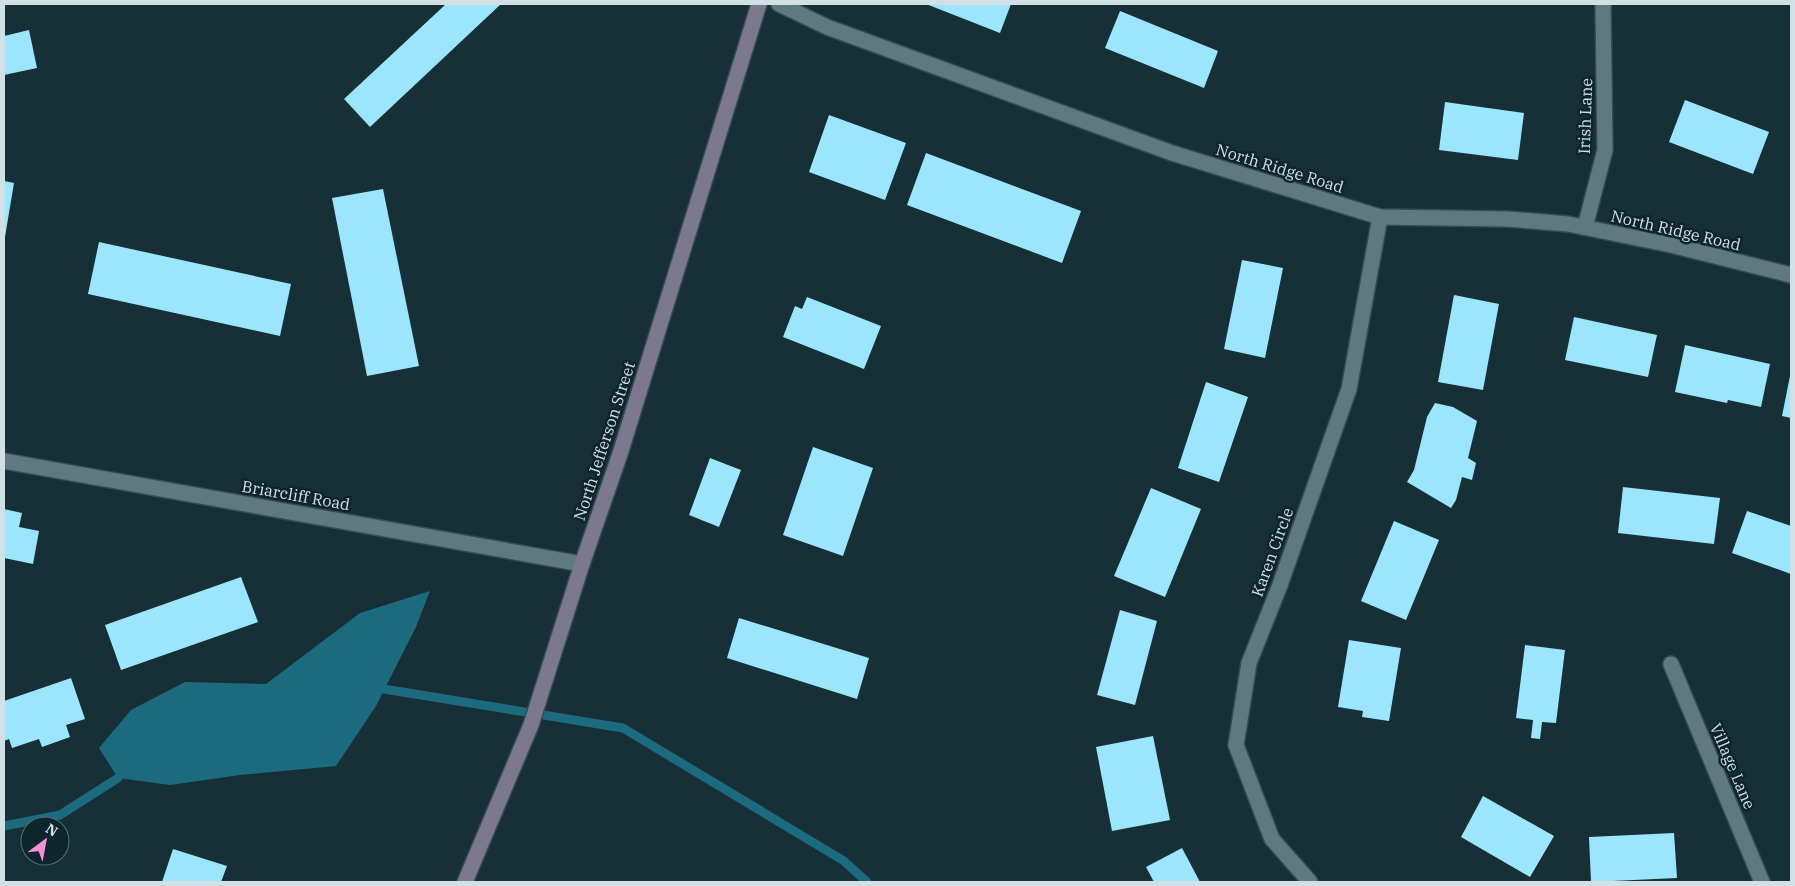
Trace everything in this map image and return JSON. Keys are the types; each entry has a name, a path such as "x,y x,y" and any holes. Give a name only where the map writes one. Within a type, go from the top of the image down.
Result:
{"main road":[{"name":"North Jefferson Street","path":"465,882 531,725 582,564 620,454 759,4"}],"street":[{"name":"North Ridge Road","path":"779,4 827,27 1172,153 1380,217 1507,219 1568,224 1671,245 1791,275"},
{"name":"Irish Lane","path":"1585,227 1605,150 1603,4"},
{"name":"Karen Circle","path":"1310,882 1272,839 1236,745 1249,663 1280,585 1349,389 1380,217"},
{"name":"Briarcliff Road","path":"4,461 582,564"},
{"name":"Village Lane","path":"1671,664 1762,882"}],"water":[{"path":"430,591 416,627 376,706 336,766 240,775 170,785 118,778 99,748 131,710 185,682 266,684 360,613"}],"building":[{"path":"446,4 501,4 370,127 344,99"},
{"path":"926,4 1011,4 1000,33"},
{"path":"1120,11 1218,51 1204,88 1105,48"},
{"path":"29,30 37,68 4,75 4,36"},
{"path":"1685,100 1769,132 1753,174 1669,142"},
{"path":"1445,102 1524,113 1518,160 1439,150"},
{"path":"829,115 906,143 885,200 809,172"},
{"path":"926,153 1081,211 1062,263 907,205"},
{"path":"4,181 14,183 5,237 4,237"},
{"path":"383,189 419,366 367,376 332,198"},
{"path":"99,242 291,284 280,336 88,294"},
{"path":"1242,260 1283,268 1265,358 1224,349"},
{"path":"1454,295 1499,304 1483,390 1438,382"},
{"path":"807,297 881,326 864,369 783,337 795,306 802,309"},
{"path":"1574,317 1657,335 1648,377 1565,360"},
{"path":"1685,345 1770,364 1761,407 1728,400 1727,403 1675,392"},
{"path":"1791,376 1791,418 1782,416"},
{"path":"1206,382 1248,397 1219,482 1178,468"},
{"path":"1435,403 1453,407 1477,421 1468,458 1476,463 1472,480 1462,477 1456,500 1451,508 1407,482 1414,470 1427,417"},
{"path":"813,447 873,468 843,556 783,535"},
{"path":"710,458 741,470 719,527 689,515"},
{"path":"1623,487 1720,498 1714,544 1618,533"},
{"path":"1151,488 1201,509 1165,597 1114,576"},
{"path":"4,509 22,513 19,527 39,531 33,564 4,558"},
{"path":"1747,511 1791,526 1791,574 1732,553"},
{"path":"1394,521 1439,540 1406,620 1361,601"},
{"path":"241,577 258,622 121,670 105,625"},
{"path":"1120,610 1157,621 1135,705 1097,695"},
{"path":"739,618 869,658 857,699 727,658"},
{"path":"1349,640 1401,648 1389,721 1362,717 1363,711 1338,707"},
{"path":"1525,645 1565,650 1556,723 1542,722 1540,739 1531,738 1533,720 1516,718"},
{"path":"71,678 85,719 66,725 70,737 42,747 39,739 12,748 9,739 4,741 4,701"},
{"path":"1153,736 1170,820 1112,831 1096,747"},
{"path":"1483,796 1554,836 1530,877 1461,837"},
{"path":"1674,833 1677,878 1591,882 1589,837"},
{"path":"1182,848 1200,882 1154,882 1146,867"},
{"path":"173,849 227,866 221,882 162,882"}],"waterway":[{"path":"384,689 623,728 844,861 867,882"},
{"path":"4,826 60,815 118,778"}]}
